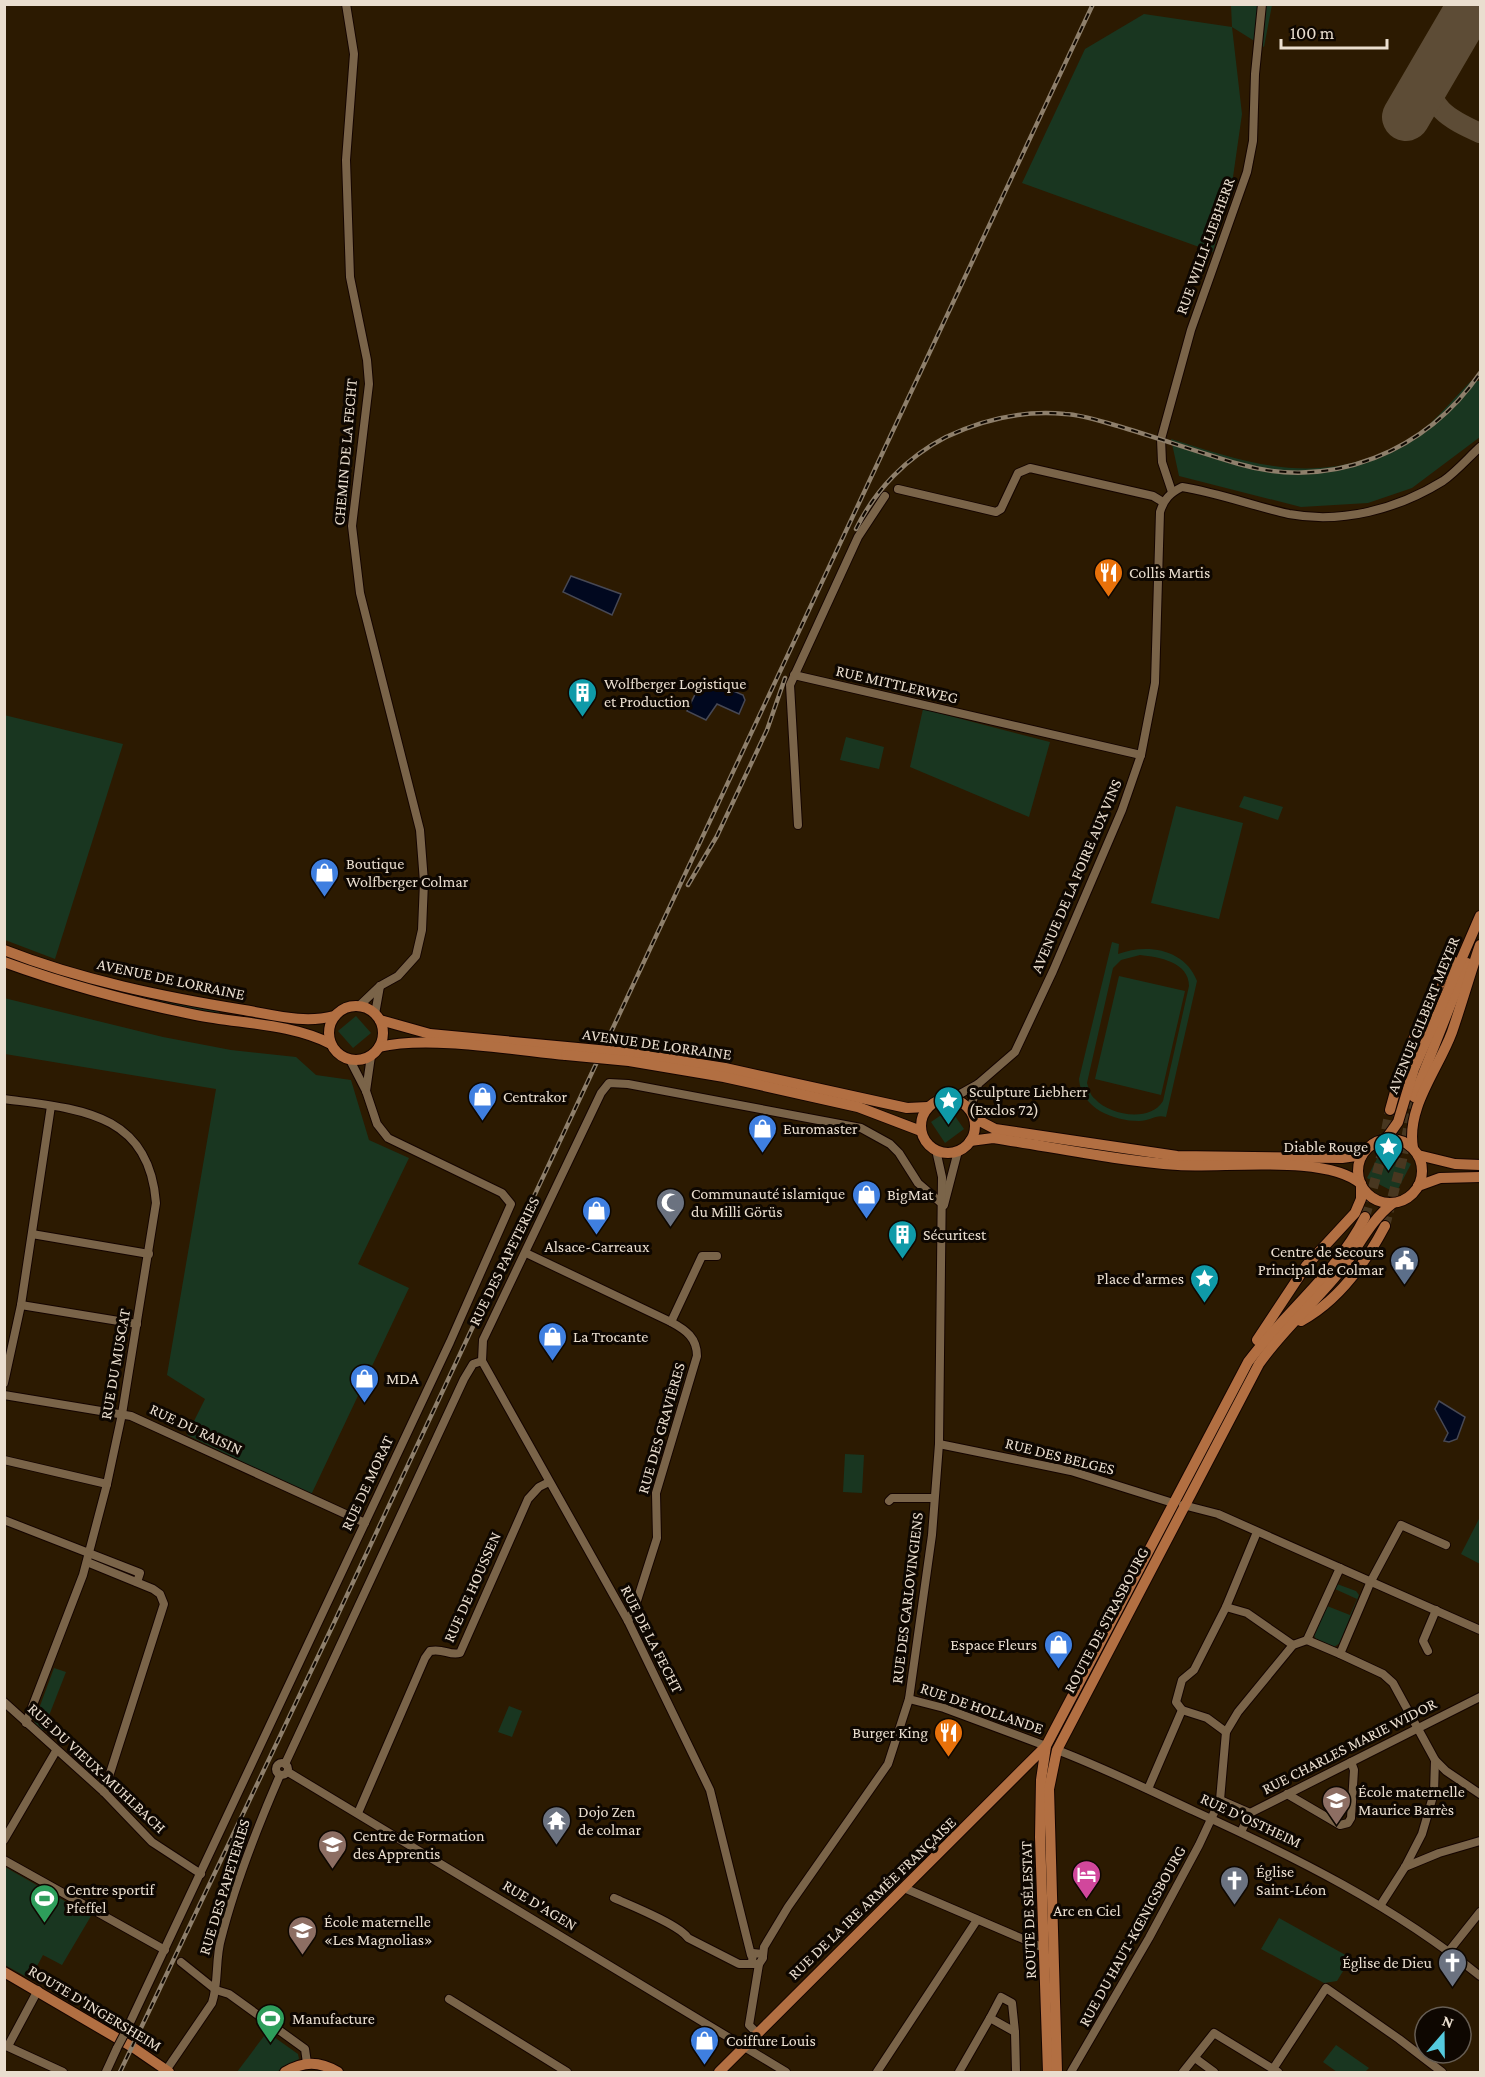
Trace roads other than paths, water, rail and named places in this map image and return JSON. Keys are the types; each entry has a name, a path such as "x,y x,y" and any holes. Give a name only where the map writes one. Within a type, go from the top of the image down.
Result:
{"main road":[{"name":"AVENUE GILBERT MEYER","path":"1413,1096 1476,933 1480,915"},
{"name":"AVENUE GILBERT MEYER","path":"1390,1110 1397,1082 1422,1020 1452,963 1476,933"},
{"name":"AVENUE GILBERT MEYER","path":"1386,1139 1398,1122 1414,1069 1476,933"},
{"name":"AVENUE GILBERT MEYER","path":"1415,1152 1411,1127 1415,1110 1451,1034 1480,945"},
{"name":"AVENUE DE LORRAINE","path":"4,950 102,982 197,1003 294,1019 316,1020 334,1016"},
{"name":"AVENUE DE LORRAINE","path":"4,962 99,993 194,1015 293,1031 331,1044"},
{"path":"359,1006 377,1017 383,1038 371,1056 350,1060 335,1052 328,1030 334,1016 341,1010 359,1006"},
{"name":"AVENUE DE LORRAINE","path":"377,1017 430,1034 725,1068 882,1104 907,1108 928,1107"},
{"name":"AVENUE DE LORRAINE","path":"379,1047 400,1043 566,1051"},
{"name":"AVENUE DE LORRAINE","path":"630,1057 858,1107 921,1131"},
{"path":"972,1114 974,1134 970,1141 958,1151 936,1150 924,1139 921,1123 928,1107 943,1099 951,1099 995,1130 1177,1156 1342,1158 1356,1156 1386,1139 1402,1141 1415,1152 1455,1164 1480,1165"},
{"path":"970,1141 993,1138 1177,1165 1316,1167 1341,1172 1361,1184 1375,1199 1393,1203 1404,1199 1418,1186 1440,1178 1480,1177"},
{"path":"1361,1184 1358,1167 1366,1149"},
{"path":"1415,1152 1422,1173 1418,1186"},
{"name":"ROUTE DE STRASBOURG","path":"1057,1750 1248,1362 1255,1343 1293,1284 1355,1213 1360,1199 1361,1184"},
{"name":"ROUTE DE STRASBOURG","path":"1046,1746 1178,1504 1258,1364 1336,1277 1379,1216 1393,1203"},
{"name":"ROUTE DE STRASBOURG","path":"1248,1362 1271,1332 1342,1255 1365,1217"},
{"name":"ROUTE DE STRASBOURG","path":"1290,1326 1308,1317 1336,1293 1373,1248 1385,1226"},
{"path":"1046,1746 1057,1750"},
{"name":"RUE DE LA 1RE ARMÉE FRANÇAISE","path":"719,2073 1025,1770 1046,1746"},
{"name":"ROUTE DE SÉLESTAT","path":"1046,1746 1041,1780 1044,1948 1054,2071"},
{"name":"ROUTE DE SÉLESTAT","path":"1054,2071 1049,1789 1057,1750"},
{"path":"1025,1770 1041,1780"},
{"name":"ROUTE D'INGERSHEIM","path":"4,1972 38,1990 168,2071"},
{"path":"285,2073 307,2063 323,2064 338,2073"}],"street":[{"name":"CHEMIN DE LA FECHT","path":"346,4 354,54 346,159 350,277 367,360 369,384 352,526 354,558 360,593 420,830 424,882 422,930 416,956 398,976 380,986 359,1006"},
{"name":"RUE WILLI-LIEBHERR","path":"1172,492 1161,462 1161,439 1191,330 1247,172 1253,141 1255,74 1262,4"},
{"path":"898,489 996,512 1001,509 1018,472 1030,468 1153,496 1163,502 1172,492 1182,487 1291,514 1351,515 1404,502 1444,480 1480,447"},
{"path":"798,825 790,696 794,675 858,537 885,496"},
{"name":"AVENUE DE LA FOIRE AUX VINS","path":"951,1099 978,1084 1007,1061 1022,1038 1122,810 1141,754 1155,683 1160,512 1163,502"},
{"name":"RUE MITTLERWEG","path":"794,675 1141,754"},
{"path":"377,1017 380,986"},
{"name":"RUE DE MORAT","path":"366,1091 371,1056"},
{"name":"RUE DE MORAT","path":"106,2073 201,1874 511,1204 502,1193 388,1138 377,1124 366,1091 350,1060"},
{"name":"RUE DES PAPETERIES","path":"168,2071 208,2011 216,1990 215,1969 220,1941 252,1843 284,1770 464,1379 473,1364 482,1361 487,1329 601,1093 609,1083 617,1082 861,1128 895,1148 908,1163 918,1183 926,1187 941,1207"},
{"path":"972,1114 978,1084"},
{"name":"RUE DU MUSCAT","path":"4,1099 83,1111 106,1119 131,1140 143,1155 155,1185 156,1203 122,1414 107,1484 87,1562 26,1723"},
{"path":"4,1383 21,1305 51,1106"},
{"name":"RUE DES CARLOVINGIENS","path":"756,1957 812,1871 888,1764 909,1699 930,1553 939,1444 942,1177 936,1150"},
{"name":"RUE DES CARLOVINGIENS","path":"941,1207 958,1151"},
{"path":"926,1187 942,1177"},
{"path":"32,1234 149,1254"},
{"name":"RUE DES GRAVIÈRES","path":"525,1253 671,1322 692,1337 697,1356 656,1493 658,1531 634,1610 628,1621"},
{"path":"671,1322 702,1256 717,1256"},
{"path":"21,1305 137,1324"},
{"name":"RUE DE LA FECHT","path":"482,1361 628,1621 710,1790 756,1957 749,2025 757,2033"},
{"name":"RUE DU RAISIN","path":"4,1395 122,1414 364,1523"},
{"name":"RUE DES BELGES","path":"939,1444 1071,1471 1218,1514 1480,1630"},
{"path":"4,1460 107,1484"},
{"name":"RUE DE HOUSSEN","path":"358,1813 425,1658 430,1651 441,1648 455,1654 460,1653 528,1499 539,1487 549,1482"},
{"path":"889,1501 892,1498 934,1498"},
{"path":"4,1520 140,1573 137,1582"},
{"path":"1340,1654 1371,1581 1401,1525 1446,1545"},
{"path":"1226,1732 1207,1718 1182,1710 1176,1702 1182,1680 1194,1670 1226,1607 1257,1532"},
{"path":"87,1562 153,1589 163,1598 164,1604 104,1792"},
{"path":"1307,1640 1340,1568"},
{"path":"1226,1607 1247,1613 1267,1624 1293,1645"},
{"path":"1428,1651 1423,1641 1436,1610"},
{"path":"1220,1800 1226,1732 1238,1712 1293,1645 1307,1640 1383,1674 1393,1683 1435,1760 1480,1794"},
{"name":"RUE CHARLES MARIE WIDOR","path":"1241,1832 1250,1813 1480,1698"},
{"name":"RUE DE HOLLANDE","path":"909,1699 944,1708 1046,1746"},
{"name":"RUE DU VIEUX-MUHLBACH","path":"4,1702 104,1792 152,1842 201,1874"},
{"path":"1148,1790 1182,1710"},
{"name":"RUE D'OSTHEIM","path":"1057,1750 1301,1860 1380,1906 1449,1952 1480,1977"},
{"path":"4,1840 56,1751"},
{"path":"1380,1906 1405,1868 1428,1820 1434,1793 1435,1760"},
{"path":"1287,1794 1340,1824 1348,1823 1351,1818 1353,1780 1351,1762"},
{"name":"RUE D'AGEN","path":"284,1770 786,2073"},
{"name":"RUE D'OSTHEIM","path":"1220,1800 1250,1813"},
{"name":"RUE DU HAUT-KŒNIGSBOURG","path":"1054,2071 1073,2069 1150,1936 1220,1800"},
{"path":"1405,1868 1439,1853 1480,1841"},
{"path":"4,1860 165,1950"},
{"path":"904,1888 1044,1948"},
{"path":"614,1898 656,1917 684,1932 688,1938 739,1964 756,1957"},
{"path":"1449,1952 1480,1912"},
{"path":"878,2073 977,1920"},
{"path":"181,1962 216,1990 229,1994 305,2049 307,2063"},
{"path":"1183,2073 1214,2033 1275,2071 1326,1988 1402,2041 1442,2073"},
{"path":"38,1990 6,2045 63,2073"},
{"path":"959,2073 1001,1997 1012,2003 1016,2073"},
{"path":"448,1999 567,2073"},
{"path":"990,2018 1015,2032"},
{"path":"1195,2058 1214,2073"}],"water":[{"path":"571,576 621,594 612,615 563,592"},
{"path":"703,678 743,695 745,700 739,714 717,704 706,720 687,711"},
{"path":"1439,1401 1465,1417 1457,1439 1449,1442 1444,1441 1448,1433 1435,1409"}],"tunnel":[{"path":"1385,1226 1402,1160 1414,1097"},
{"path":"1365,1217 1380,1162 1390,1110"}],"railway":[{"path":"120,2072 333,1625 1093,4"},
{"path":"856,529 883,488 918,454 946,437 975,425 1004,417 1049,413 1092,418 1239,464 1274,471 1308,472 1342,468 1374,458 1405,443 1433,424 1458,400 1480,373"},
{"path":"688,885 717,836 767,730 785,678"}],"place":[{"name":"Collis Martis","path":"1108,598"},
{"name":"Wolfberger Logistique et Production","path":"583,718"},
{"name":"Boutique Wolfberger Colmar","path":"325,898"},
{"name":"Centrakor","path":"482,1122"},
{"name":"Sculpture Liebherr (Exclos 72)","path":"948,1126"},
{"name":"Euromaster","path":"762,1154"},
{"name":"Diable Rouge","path":"1389,1172"},
{"name":"BigMat","path":"866,1220"},
{"name":"Communauté islamique du Milli Görüs","path":"670,1228"},
{"name":"Alsace-Carreaux","path":"597,1236"},
{"name":"Sécuritest","path":"902,1260"},
{"name":"Centre de Secours Principal de Colmar","path":"1405,1286"},
{"name":"Place d'armes","path":"1205,1304"},
{"name":"La Trocante","path":"552,1362"},
{"name":"MDA","path":"365,1404"},
{"name":"Espace Fleurs","path":"1058,1670"},
{"name":"Burger King","path":"949,1758"},
{"name":"École maternelle Maurice Barrès","path":"1337,1826"},
{"name":"Dojo Zen de colmar","path":"557,1846"},
{"name":"Centre de Formation des Apprentis","path":"332,1870"},
{"name":"Arc en Ciel","path":"1087,1900"},
{"name":"Église Saint-Léon","path":"1235,1906"},
{"name":"Centre sportif Pfeffel","path":"45,1924"},
{"name":"École maternelle «Les Magnolias»","path":"303,1956"},
{"name":"Église de Dieu","path":"1453,1988"},
{"name":"Manufacture","path":"271,2044"},
{"name":"Coiffure Louis","path":"705,2066"}]}
